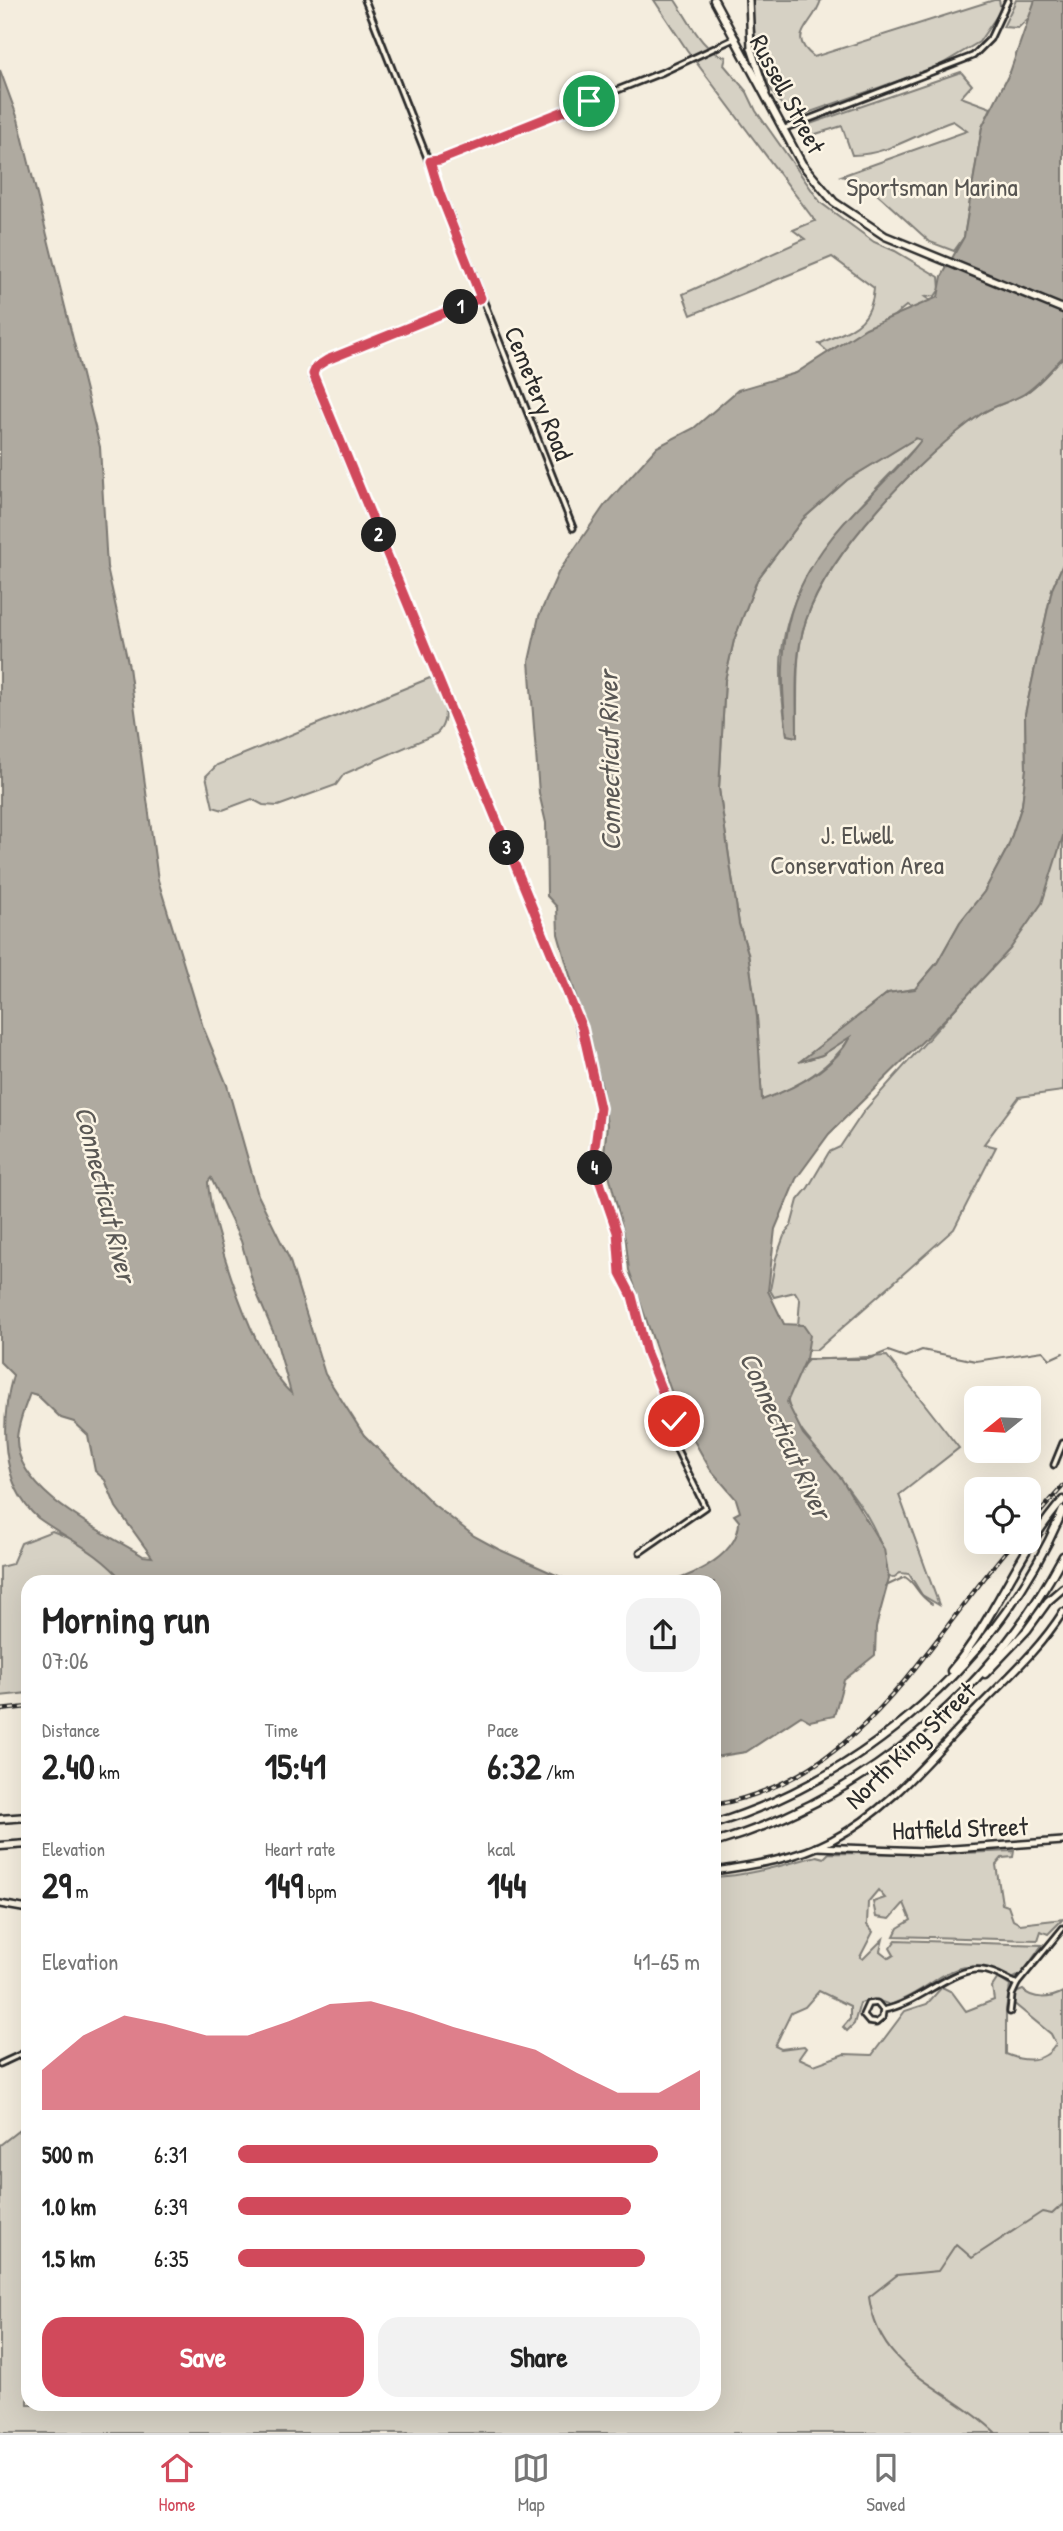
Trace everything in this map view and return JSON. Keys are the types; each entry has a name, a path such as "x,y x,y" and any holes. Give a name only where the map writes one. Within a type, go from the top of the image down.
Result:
{"highway":[{"name":"Russell Street","path":"714,0 802,164 830,198 865,225 1063,309"},
{"path":"878,1740 939,1684 963,1657 986,1622 1030,1542 1063,1500"},
{"path":"721,1821 801,1788 878,1740 929,1698 975,1651 1018,1594 1063,1510"},
{"path":"957,1699 1020,1624 1063,1556"},
{"path":"721,1841 782,1819 840,1789 908,1742 1000,1660 1062,1589"},
{"path":"0,1819 21,1817"},
{"path":"0,1846 21,1844"}],"main road":[{"path":"749,0 751,48 769,100"},
{"name":"North King Street","path":"721,1870 772,1861 816,1847 841,1835 890,1798 1029,1655 1062,1615"},
{"name":"Hatfield Street","path":"816,1847 925,1850 1063,1841"},
{"path":"0,1904 21,1908"}],"street":[{"name":"Cemetery Road","path":"365,0 573,528"},
{"path":"783,129 973,56 990,38 1008,0"},
{"path":"430,161 440,160 663,72 736,38"},
{"path":"481,298 327,360 316,367 313,374 568,994 589,1052 600,1108 593,1162 617,1232 620,1273 632,1296 646,1351 673,1415 677,1450 705,1507 640,1552"},
{"path":"1054,1465 1063,1443"},
{"path":"1010,2012 1012,1995 1017,1984 1063,1928"},
{"path":"883,2010 917,1999 951,1977 968,1970 985,1970 1017,1984"},
{"path":"871,2003 879,2004 883,2010 882,2018 876,2023 869,2022 863,2015 864,2008 871,2003"},
{"path":"0,2064 21,2054"}],"green space":[{"path":"654,0 675,0 704,43 711,50 726,57 724,65 747,92 756,111 821,203 874,242 939,277 940,289 935,296 925,297 985,338 974,350 906,306 889,320 828,352 819,344 850,330 864,319 869,311 874,288 832,257 691,315 683,294 805,239 793,230 815,221 687,50"},
{"path":"752,0 821,0 801,36 806,49 814,57 994,0 999,0 1001,10 979,42 937,67 802,115 788,110 777,99 769,85 757,49"},
{"path":"1016,0 1035,0 1032,15 1018,28 1003,27"},
{"name":"Sportsman Marina","path":"961,72 972,85 961,97 991,108 982,127 964,237 954,251 930,242 866,184 841,176 967,131 953,121 891,147 852,155 842,126 809,136 804,126"},
{"name":"J. Elwell Conservation Area","path":"1063,357 1063,564 1052,589 1025,714 1026,769 1022,805 1008,847 984,892 960,922 937,963 915,989 888,993 801,1061 822,1055 852,1035 824,1067 801,1083 762,1101 757,1017 748,953 739,924 719,789 725,680 734,640 757,580 803,519 847,480 916,438 922,440 836,533 802,585 790,613 783,644 782,690 787,735 796,737 798,663 802,634 818,593 835,564 880,506 932,454 981,414 1019,397 1040,382"},
{"path":"430,678 440,690 445,706 444,722 436,734 344,774 336,785 278,806 263,805 252,799 223,810 213,807 206,776 217,765"},
{"path":"1063,826 1063,1091 1019,1097 984,1144 996,1147 954,1229 817,1350 796,1350 800,1300 795,1292 774,1297 770,1290 776,1258 791,1226 798,1200 829,1152 840,1147 864,1111 979,982 1048,872"},
{"path":"887,1356 959,1448 899,1495 939,1605 922,1595 909,1574 900,1573 893,1578 886,1576 880,1542 863,1510 800,1429 788,1402 791,1385 808,1360"},
{"path":"52,1531 103,1551 136,1575 21,1575 21,1694 0,1696 0,1567 12,1564 21,1543"},
{"path":"1014,1851 1013,1857 1002,1858 996,1865 1002,1904 1008,1906 1013,1920 1020,1924 1063,1919 1048,1934 1041,1931 1038,1940 894,1936 898,1928 911,1920 904,1903 890,1919 876,1917 873,1902 885,1898 878,1890 868,1902 867,1925 873,1932 860,1957 863,1959 883,1939 880,1951 889,1958 894,1955 890,1948 896,1940 1042,1945 1022,1974 1012,1979 991,1970 960,1968 890,2005 874,1999 860,2003 854,2024 847,2031 843,2027 850,2019 850,2006 819,1991 805,2007 791,2013 775,2046 781,2049 804,2046 806,2048 799,2058 814,2065 844,2054 872,2055 905,2011 927,2004 942,1987 952,1992 966,2011 994,2000 992,1987 998,1978 1010,1986 1006,2009 1006,2054 1027,2059 1040,2058 1056,2044 1051,2034 1012,2002 1013,1994 1023,1990 1032,1996 1042,1997 1063,1992 1063,2433 0,2433 0,2145 21,2128 21,2411 721,2411 721,1876 817,1856 824,1858 829,1853 938,1854"}],"water":[{"name":"Connecticut River","path":"1035,0 1063,0 1063,357 1040,382 1019,397 981,414 932,454 880,507 835,565 818,593 802,634 797,678 797,737 787,735 783,669 785,641 800,588 832,536 921,440 916,438 847,480 803,519 757,580 734,640 725,680 719,789 739,924 748,953 757,1017 762,1100 787,1090 824,1068 850,1037 822,1055 799,1062 888,993 915,989 937,963 960,922 984,892 1008,847 1022,805 1026,769 1025,714 1052,589 1063,564 1063,836 1042,903 1010,949 950,1014 829,1134 796,1179 775,1229 768,1291 784,1324 803,1325 810,1335 806,1359 787,1402 803,1434 841,1478 884,1549 889,1579 876,1627 875,1655 844,1680 834,1716 810,1721 801,1716 746,1752 721,1756 721,1575 689,1575 724,1553 737,1533 739,1521 734,1515 740,1512 736,1499 710,1469 679,1414 629,1270 626,1243 604,1154 607,1125 602,1087 558,934 557,907 547,896 546,823 539,793 529,661 539,616 558,573 604,506 657,447 694,428 738,390 796,373 866,328 938,297 942,276 964,237 982,127 1010,72"},
{"name":"Connecticut River","path":"0,70 18,119 100,447 107,567 129,667 158,880 203,1027 227,1085 258,1195 289,1258 325,1374 364,1435 433,1504 474,1536 556,1575 118,1575 93,1554 38,1518 25,1504 16,1488 6,1451 5,1432 13,1375 0,1362","holes":["211,1178 241,1241 254,1287 275,1336 291,1393 263,1354 237,1294 217,1231 208,1182","30,1393 37,1395 61,1418 74,1422 88,1435 95,1471 105,1480 116,1507 152,1557 143,1556 86,1523 47,1494 31,1477 21,1459 17,1434"]}],"waterway":[{"path":"805,1359 868,1359 888,1351 905,1357 922,1350 976,1361 1043,1351 1050,1359 1063,1353"},
{"path":"886,1586 905,1577 932,1604"},
{"path":"996,2433 901,2361 886,2344 875,2323 869,2297 897,2275 938,2271 956,2244 972,2258 1042,2212 1052,2214 1063,2204"}],"railway":[{"path":"1041,1511 1063,1486"},
{"path":"721,1803 766,1790 811,1767 850,1738 919,1664 1004,1554"},
{"path":"0,1710 21,1708"}],"route":[{"path":"589,101 440,160 430,161 440,194 481,298 327,360 316,367 313,374 582,1028 600,1108 593,1162 617,1232 620,1273 632,1296 646,1351 674,1421"}]}
